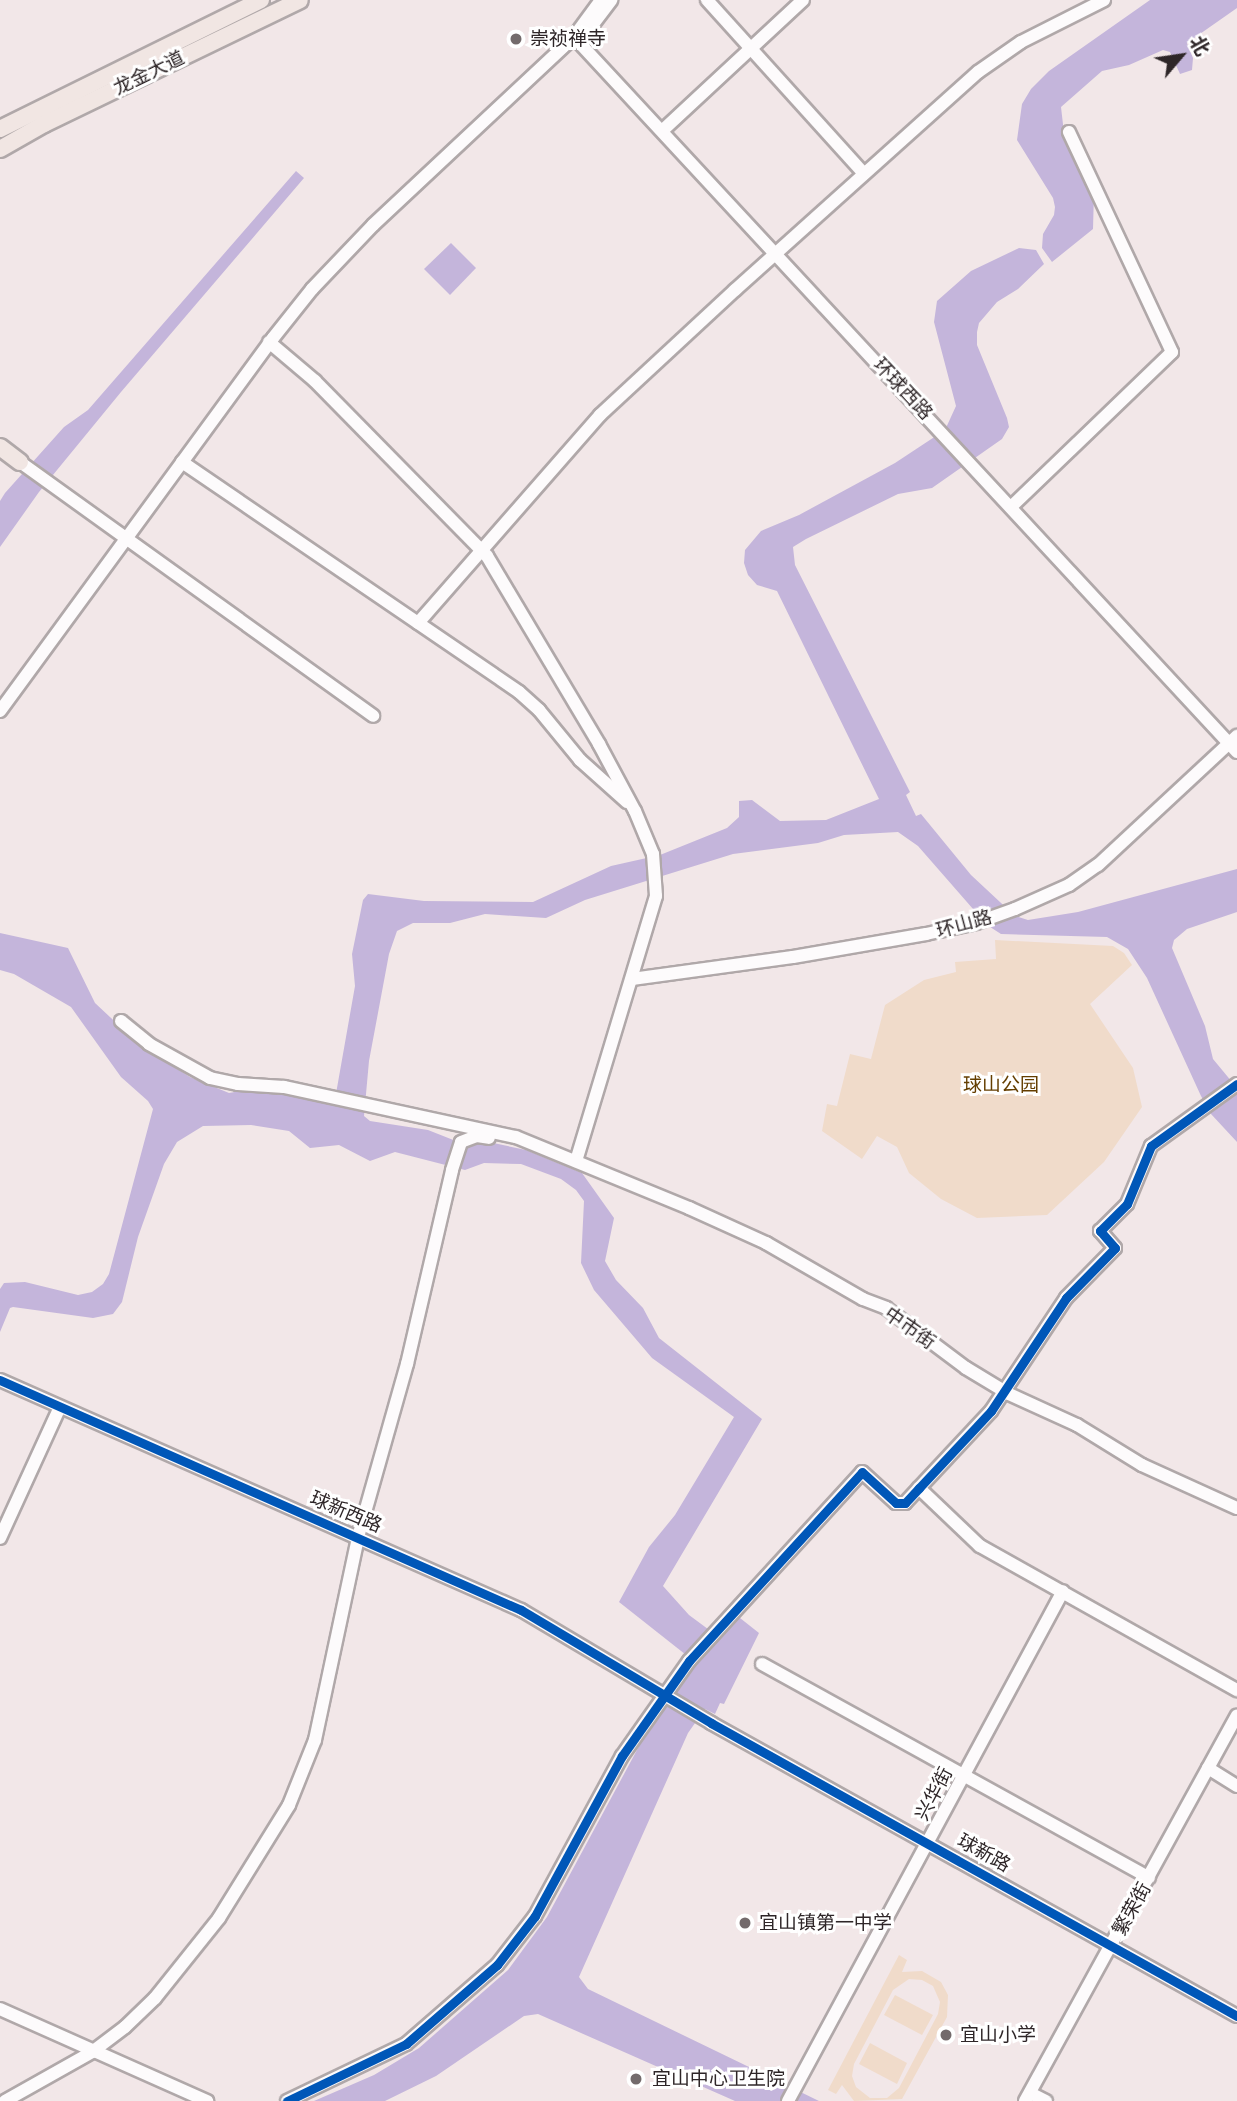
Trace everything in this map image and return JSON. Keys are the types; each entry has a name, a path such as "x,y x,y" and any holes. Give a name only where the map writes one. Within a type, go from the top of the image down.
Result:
{"main road":[{"name":"龙金大道","path":"0,129 261,0"},
{"name":"龙金大道","path":"0,149 44,124 300,0"},
{"path":"0,447 20,461"}],"street":[{"path":"0,711 269,342 319,282 373,225 574,37 601,0"},
{"path":"574,37 591,27 611,0"},
{"path":"706,0 864,174"},
{"path":"663,130 803,0"},
{"path":"418,623 600,415 777,252 992,62 1029,38 1104,0"},
{"name":"环球西路","path":"574,37 1234,743"},
{"path":"1012,506 1172,352 1069,132"},
{"path":"269,342 315,381 481,549 632,805 653,855 657,880 656,896 576,1161"},
{"path":"20,461 373,716"},
{"path":"182,462 526,697 580,760 632,805"},
{"name":"环山路","path":"632,979 793,957 976,923 1015,909 1069,885 1098,865 1234,743"},
{"path":"121,1021 149,1044 210,1078 238,1084 284,1087 516,1137 538,1146"},
{"path":"288,2101 406,2044 497,1965 535,1916 622,1756 689,1661 862,1472 896,1503 905,1503 978,1426 1066,1298 1115,1248 1100,1231 1127,1204 1145,1154 1163,1135 1237,1084"},
{"path":"5,2101 93,2051 140,2012 199,1946 252,1870 289,1805 307,1764 321,1716 329,1666 358,1536 407,1364 452,1170 461,1142 477,1136 538,1146"},
{"name":"中市街","path":"538,1146 689,1208 799,1260 863,1299 886,1308 966,1368 1004,1391 1077,1425 1142,1465 1237,1508"},
{"name":"球新西路","path":"0,1380 358,1536 533,1616 711,1723"},
{"path":"0,1538 60,1406"},
{"path":"919,1488 980,1546 1237,1690"},
{"name":"兴华街","path":"788,2101 1063,1591"},
{"path":"762,1664 1149,1878"},
{"name":"繁荣街","path":"1028,2097 1237,1716"},
{"name":"球新路","path":"711,1723 1237,2016"},
{"path":"1208,1768 1237,1786"},
{"path":"0,2009 206,2101"},
{"path":"1028,2097 1046,2101"}],"green space":[{"name":"球山公园","path":"995,940 1113,946 1124,953 1132,965 1090,1004 1133,1068 1142,1107 1104,1162 1047,1215 977,1218 941,1199 909,1173 897,1147 877,1136 862,1159 822,1131 827,1104 837,1106 850,1054 871,1059 885,1005 924,980 956,972 955,962 996,959"},
{"path":"899,1955 907,1960 902,1972 922,1971 941,1982 948,1995 947,2017 902,2099 854,2101 842,2085 836,2094 828,2090","holes":["909,1979 922,1980 933,1986 940,2002 938,2014 899,2088 887,2098 870,2098 856,2087 852,2076 854,2064 893,1990"]},
{"path":"895,1995 933,2015 922,2035 884,2015"},
{"path":"870,2043 907,2063 897,2084 859,2064"}],"shaded area":[{"path":"1150,0 1237,0 1237,8 1187,43 1193,58 1192,70 1180,74 1170,52 1163,50 1129,65 1102,71 1061,107 1064,133 1094,192 1093,229 1052,262 1042,248 1043,234 1054,215 1055,207 1053,198 1017,140 1022,104 1031,89 1049,71"},
{"path":"296,171 304,178 121,392 39,492 0,547 0,501 5,493 64,427 88,410"},
{"path":"451,243 476,268 450,295 424,269"},
{"path":"1019,248 1036,250 1044,264 1018,289 997,302 979,323 977,332 977,345 1007,418 1009,427 1002,439 932,488 898,494 806,539 793,547 795,565 910,792 906,795 916,816 921,814 971,875 1015,916 1028,920 1078,912 1237,869 1237,912 1187,929 1174,940 1172,948 1205,1026 1213,1059 1237,1088 1237,1142 1211,1114 1147,978 1128,949 1107,937 1001,934 987,925 918,846 898,832 844,835 818,843 733,854 585,900 546,918 485,914 450,923 413,923 397,931 389,954 369,1061 364,1116 370,1121 428,1130 466,1145 484,1141 526,1150 582,1173 614,1218 605,1261 616,1280 643,1308 659,1338 762,1419 663,1586 689,1615 716,1635 740,1618 759,1633 724,1704 720,1703 715,1714 705,1709 688,1733 579,1977 588,1989 819,2101 735,2101 538,2014 524,2016 436,2076 385,2101 314,2101 374,2075 419,2048 508,1970 547,1917 658,1711 695,1662 619,1602 649,1547 675,1515 734,1417 652,1358 594,1290 581,1263 584,1201 576,1190 561,1179 521,1164 484,1163 465,1170 395,1152 370,1161 339,1145 310,1148 289,1131 251,1125 203,1126 177,1142 164,1164 138,1237 122,1302 113,1314 93,1318 13,1307 10,1308 0,1332 0,1289 4,1283 25,1282 78,1295 92,1292 103,1284 109,1274 153,1109 148,1101 121,1077 71,1007 14,974 0,970 0,933 68,948 95,1003 141,1046 190,1077 229,1093 252,1089 297,1094 334,1105 355,986 352,954 363,900 368,894 424,901 533,902 611,866 660,855 727,828 739,817 739,801 752,800 780,821 826,820 879,799 777,591 757,585 748,575 744,563 745,550 761,531 799,515 895,463 945,430 956,406 934,322 937,301 971,271"}],"cycle path":[{"path":"287,2101 406,2044 497,1965 535,1916 622,1756 689,1661 862,1472 896,1503 905,1503 991,1411 1066,1298 1115,1248 1100,1231 1127,1204 1151,1146 1237,1084"},
{"path":"0,1380 521,1610 711,1723 1237,2016"}],"place":[{"name":"崇祯禅寺","path":"516,39"},
{"name":"宜山镇第一中学","path":"745,1923"},
{"name":"宜山小学","path":"946,2035"},
{"name":"宜山中心卫生院","path":"636,2079"}]}
